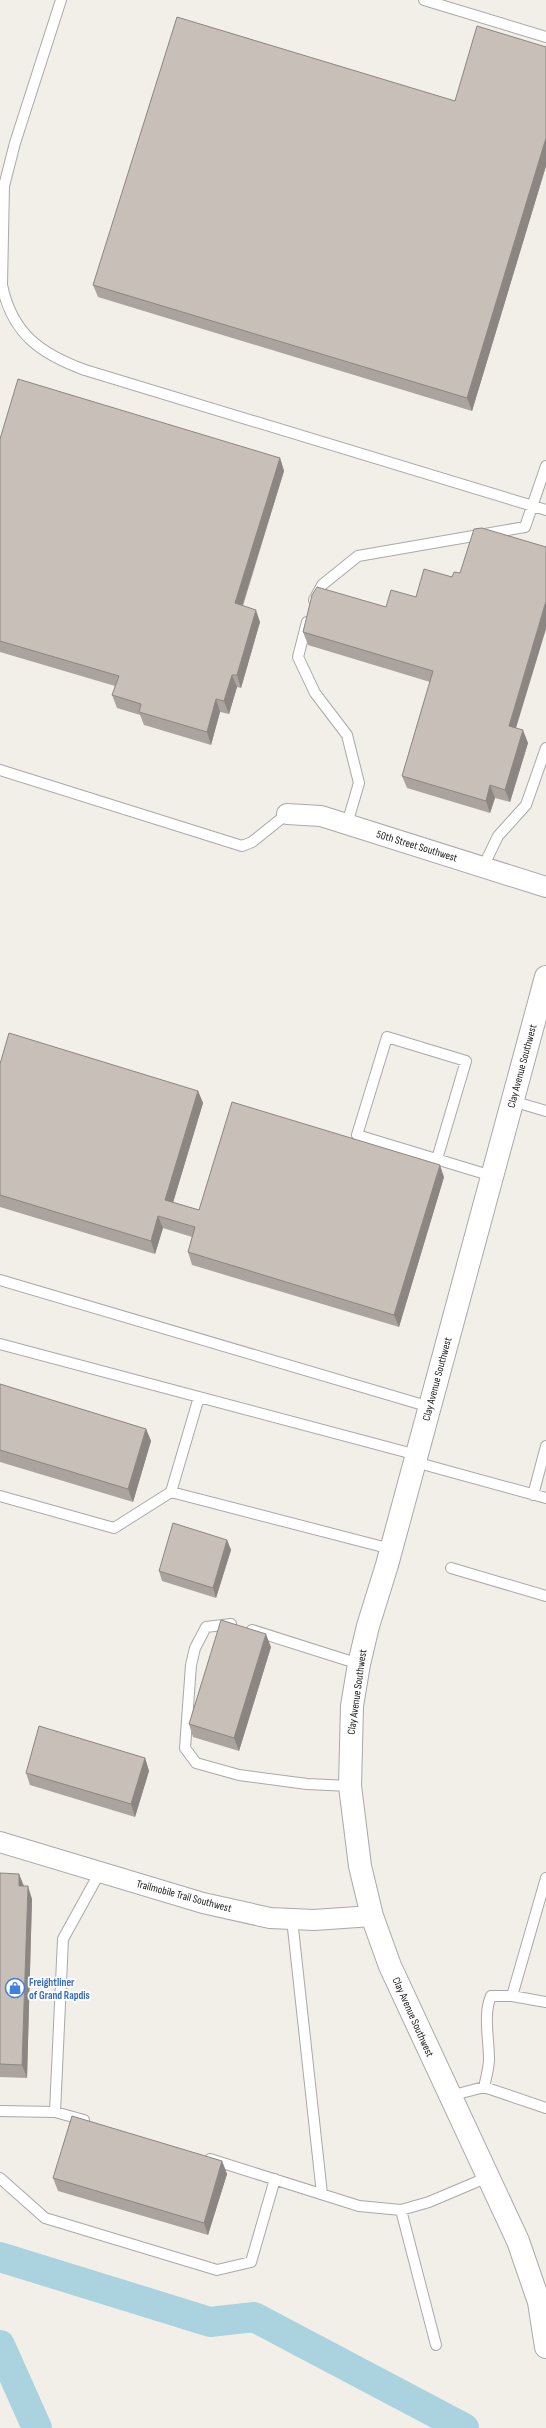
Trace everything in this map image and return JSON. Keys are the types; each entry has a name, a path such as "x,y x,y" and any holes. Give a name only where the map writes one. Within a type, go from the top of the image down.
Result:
{"street":[{"name":"50th Street Southwest","path":"287,814 321,816 546,887"},
{"name":"Clay Avenue Southwest","path":"546,976 392,1549 368,1626 359,1664 352,1706 350,1786 360,1866 372,1916 390,1966 541,2289 539,2302 546,2347"},
{"name":"Trailmobile Trail Southwest","path":"0,1842 203,1903 270,1918 314,1920 372,1916"}],"lane":[{"path":"61,0 15,143 4,186 1,221 2,285 5,300 21,330 42,350 58,359 85,370 546,510"},
{"path":"424,0 546,37"},
{"path":"347,824 359,783 347,735 315,693 298,657 311,605 322,585 358,556 525,527 546,466"},
{"path":"483,867 498,836 526,805 546,748"},
{"path":"0,770 242,846 252,842 287,814"},
{"path":"437,1158 466,1061 386,1037 357,1135 437,1158 492,1176"},
{"path":"512,1102 546,1111"},
{"path":"0,1280 430,1407"},
{"path":"0,1344 199,1397 546,1498"},
{"path":"0,1496 114,1528 171,1492 199,1397"},
{"path":"533,1495 546,1446"},
{"path":"171,1492 392,1549"},
{"path":"450,1568 546,1596"},
{"path":"350,1786 307,1784 239,1775 196,1763 185,1748 191,1665 195,1648 206,1627 230,1624 359,1664"},
{"path":"55,2112 63,1939 100,1872"},
{"path":"512,1996 546,1878"},
{"path":"292,1919 322,2194"},
{"path":"484,2087 489,2061 488,2002 491,1996 512,1996 546,2002"},
{"path":"450,2096 484,2087 546,2108"},
{"path":"0,2110 55,2112 98,2125"},
{"path":"198,2155 359,2206 402,2210 430,2202 488,2178"},
{"path":"0,2178 45,2218 218,2270 251,2262 275,2179"},
{"path":"402,2210 436,2345"}],"building":[{"path":"177,17 455,101 477,26 546,47 546,138 467,398 93,285"},
{"path":"18,379 280,458 235,603 256,610 237,675 232,675 224,701 216,699 207,732 139,712 141,704 112,695 119,676 0,641 0,439"},
{"path":"482,528 546,547 546,601 509,726 523,730 505,790 490,785 486,801 402,776 433,671 303,632 312,595 317,587 386,607 391,590 416,597 424,569 452,577 454,572 460,573 474,529"},
{"path":"9,1033 198,1091 165,1200 199,1210 232,1102 440,1165 394,1315 188,1252 195,1227 158,1216 151,1241 0,1195 0,1064"},
{"path":"0,1384 146,1429 128,1489 0,1450"},
{"path":"173,1523 227,1540 213,1588 159,1571"},
{"path":"221,1620 266,1634 234,1738 189,1724"},
{"path":"39,1726 145,1758 131,1804 26,1773"},
{"name":"Freightliner of Grand Rapdis","path":"0,1873 19,1874 19,1886 28,1886 22,2065 0,2064"},
{"path":"72,2116 222,2161 204,2223 53,2178"}],"waterway":[{"path":"0,2257 210,2322 254,2317 464,2428"},
{"path":"0,2345 37,2428"}],"place":[{"name":"Freightliner of Grand Rapdis","path":"15,1988"}]}
